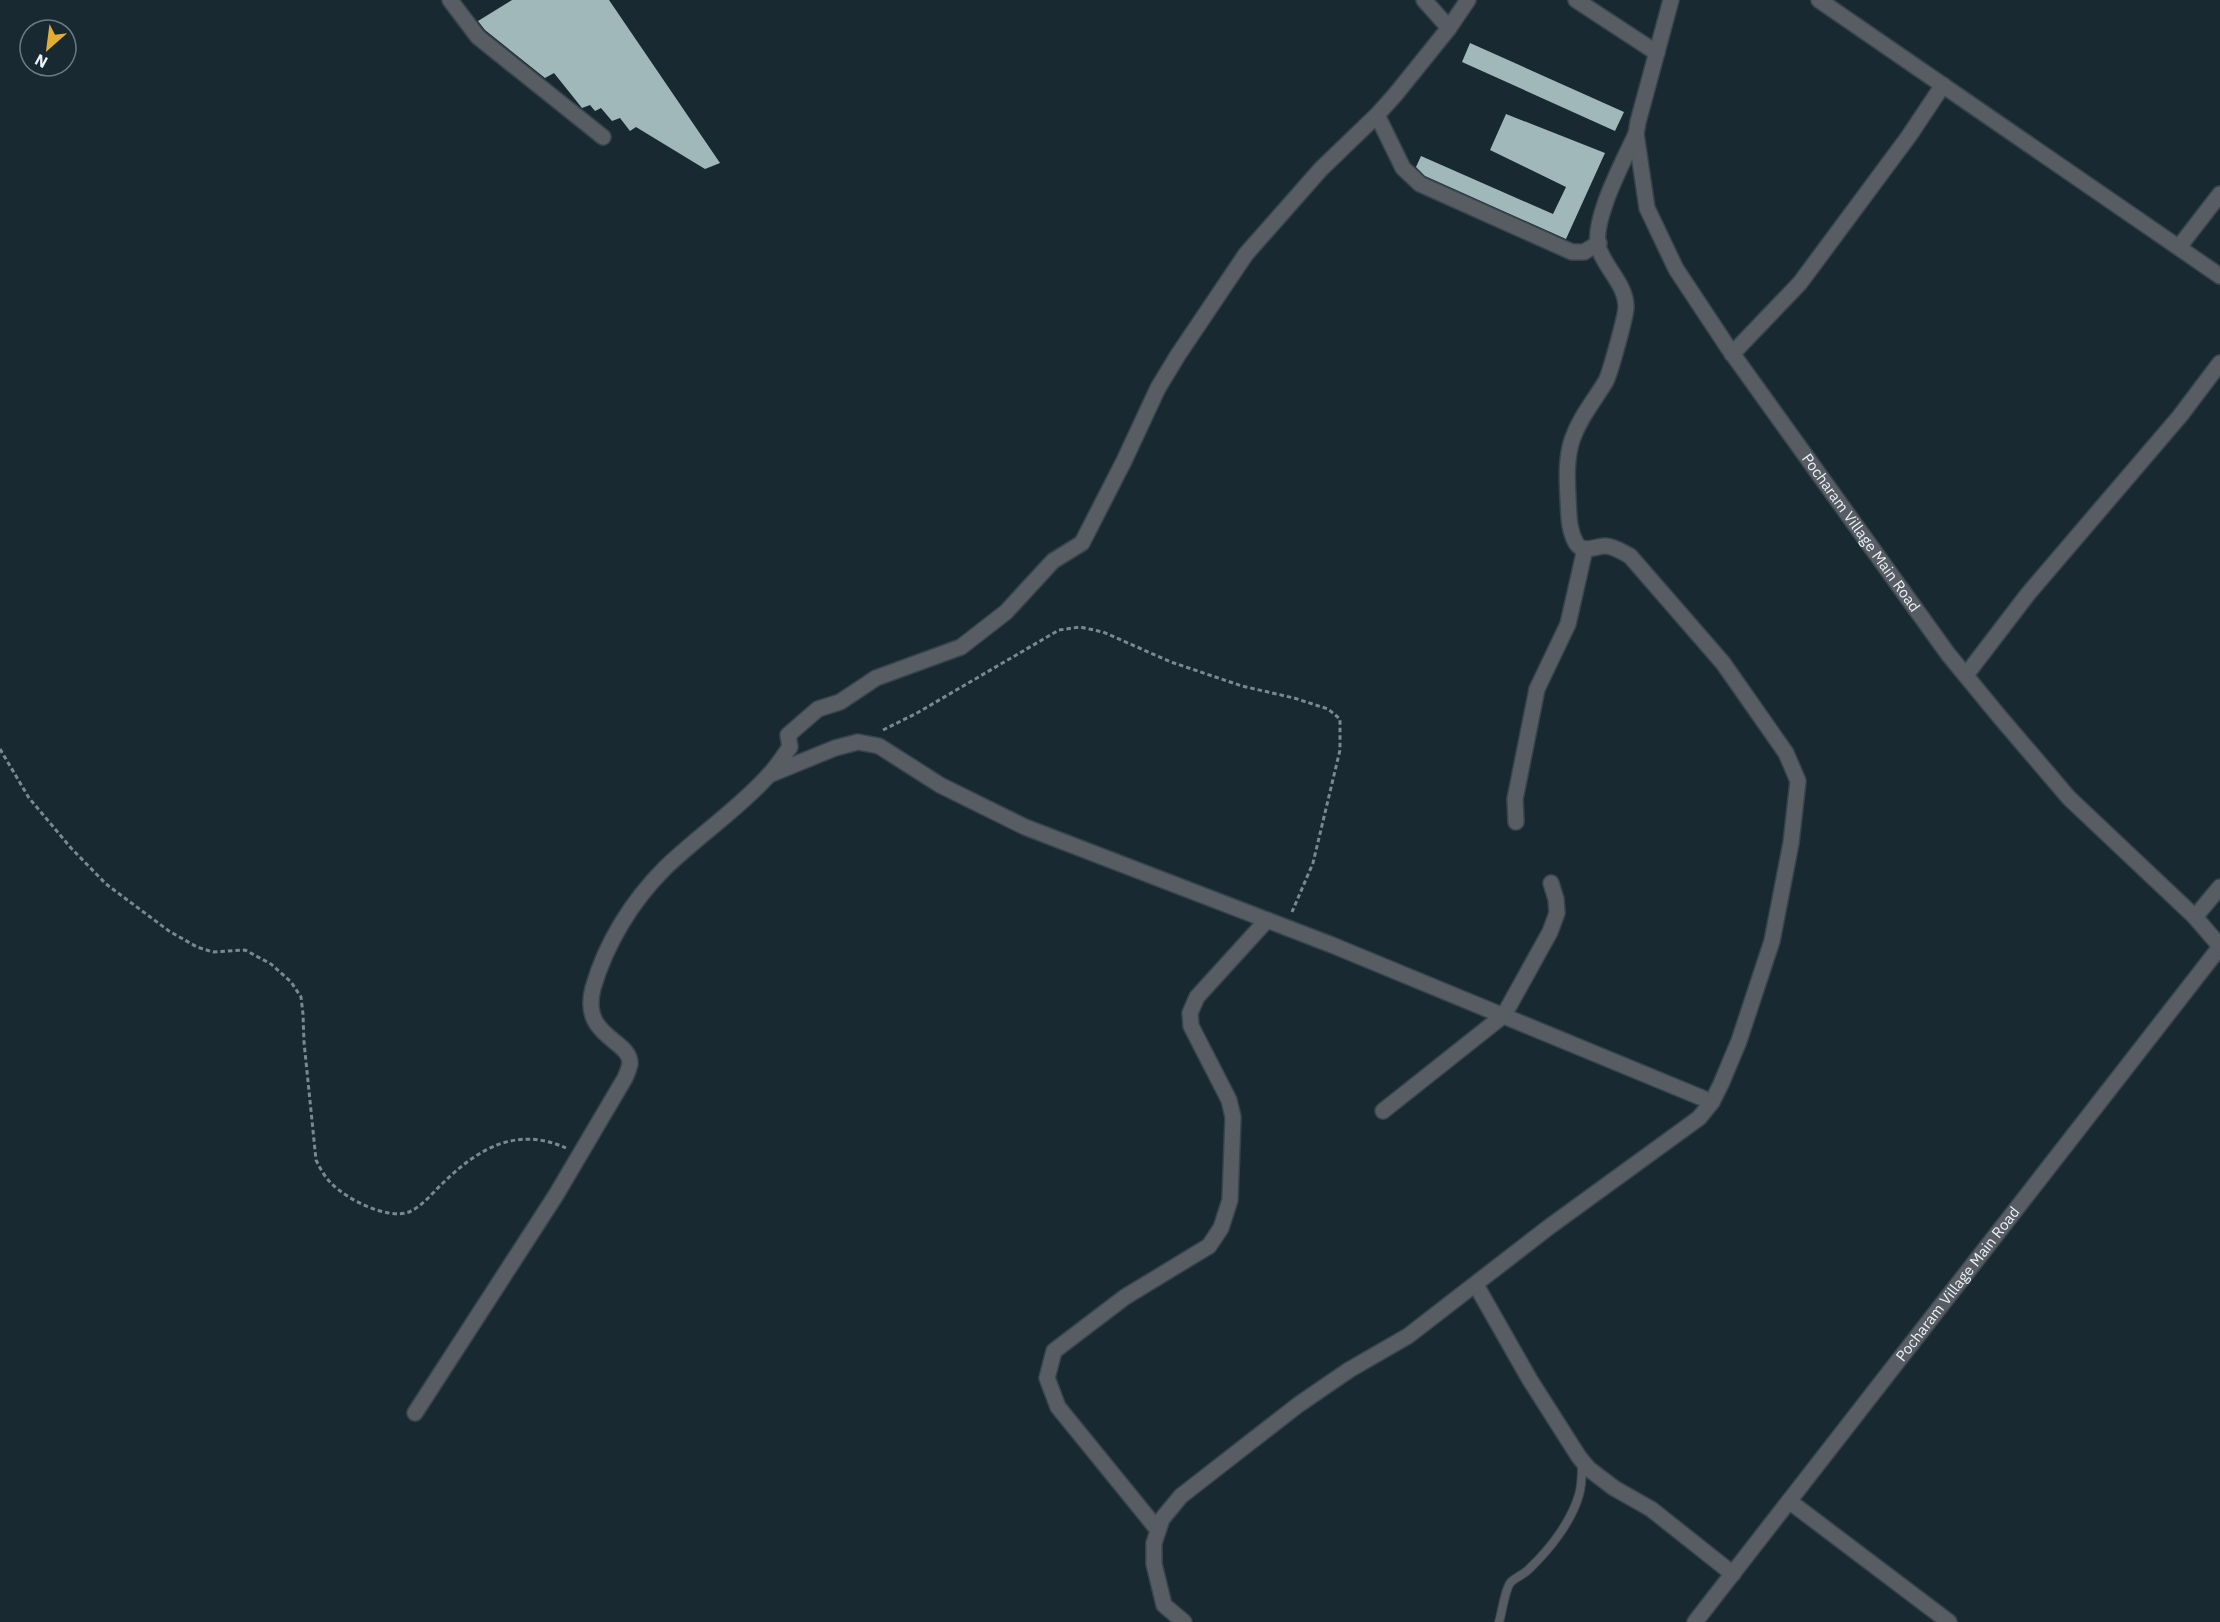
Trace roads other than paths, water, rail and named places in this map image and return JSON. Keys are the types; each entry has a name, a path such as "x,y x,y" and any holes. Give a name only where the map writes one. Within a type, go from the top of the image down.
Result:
{"street":[{"path":"450,0 478,37 603,137"},
{"path":"1424,0 1449,28"},
{"path":"415,1413 581,1155 626,1077 630,1063 626,1054 598,1028 592,1016 591,998 598,970 608,946 640,896 666,867 769,776 790,747 788,735 818,709 840,702 876,678 961,647 1006,612 1053,561 1082,543 1103,505 1158,388 1246,254 1321,169 1377,115 1449,28 1468,0"},
{"path":"1576,0 1657,53"},
{"name":"Pocharam Village Main Road","path":"1671,0 1636,134 1647,208 1676,269 1732,354 1948,654 2069,798 2195,917 2220,946 1695,1622"},
{"path":"1819,0 2220,276"},
{"path":"1732,354 1800,282 1909,136 1943,85"},
{"path":"1377,115 1403,168 1420,184 1572,252 1584,252 1599,243"},
{"path":"1184,1622 1164,1605 1154,1564 1154,1543 1162,1519 1181,1496 1340,1376 1408,1336 1549,1227 1698,1118 1712,1102 1739,1041 1772,941 1791,843 1798,781 1786,753 1723,663 1650,577 1630,556 1616,548 1606,546 1585,549 1576,544 1570,526 1567,470 1572,441 1583,413 1607,379 1626,307 1622,290 1599,250 1598,235 1601,214 1636,134"},
{"path":"2179,248 2220,194"},
{"path":"1966,675 2028,594 2180,416 2220,363"},
{"path":"1516,822 1515,799 1537,688 1568,624 1585,549"},
{"path":"769,776 834,748 858,742 879,746 940,785 1025,827 1285,927 1712,1102"},
{"path":"1383,1111 1504,1015 1550,932 1557,913 1556,899 1551,884"},
{"path":"2195,917 2220,887"},
{"path":"1158,1530 1058,1407 1047,1378 1054,1351 1125,1297 1209,1246 1221,1228 1230,1200 1233,1117 1229,1100 1191,1026 1190,1013 1197,997 1267,920"},
{"path":"1476,1285 1530,1380 1589,1469 1614,1488 1651,1509 1733,1574"},
{"path":"1789,1501 1949,1622"}],"lane":[{"path":"1499,1622 1511,1582 1541,1557 1560,1533 1576,1504 1580,1493 1583,1461"}]}
